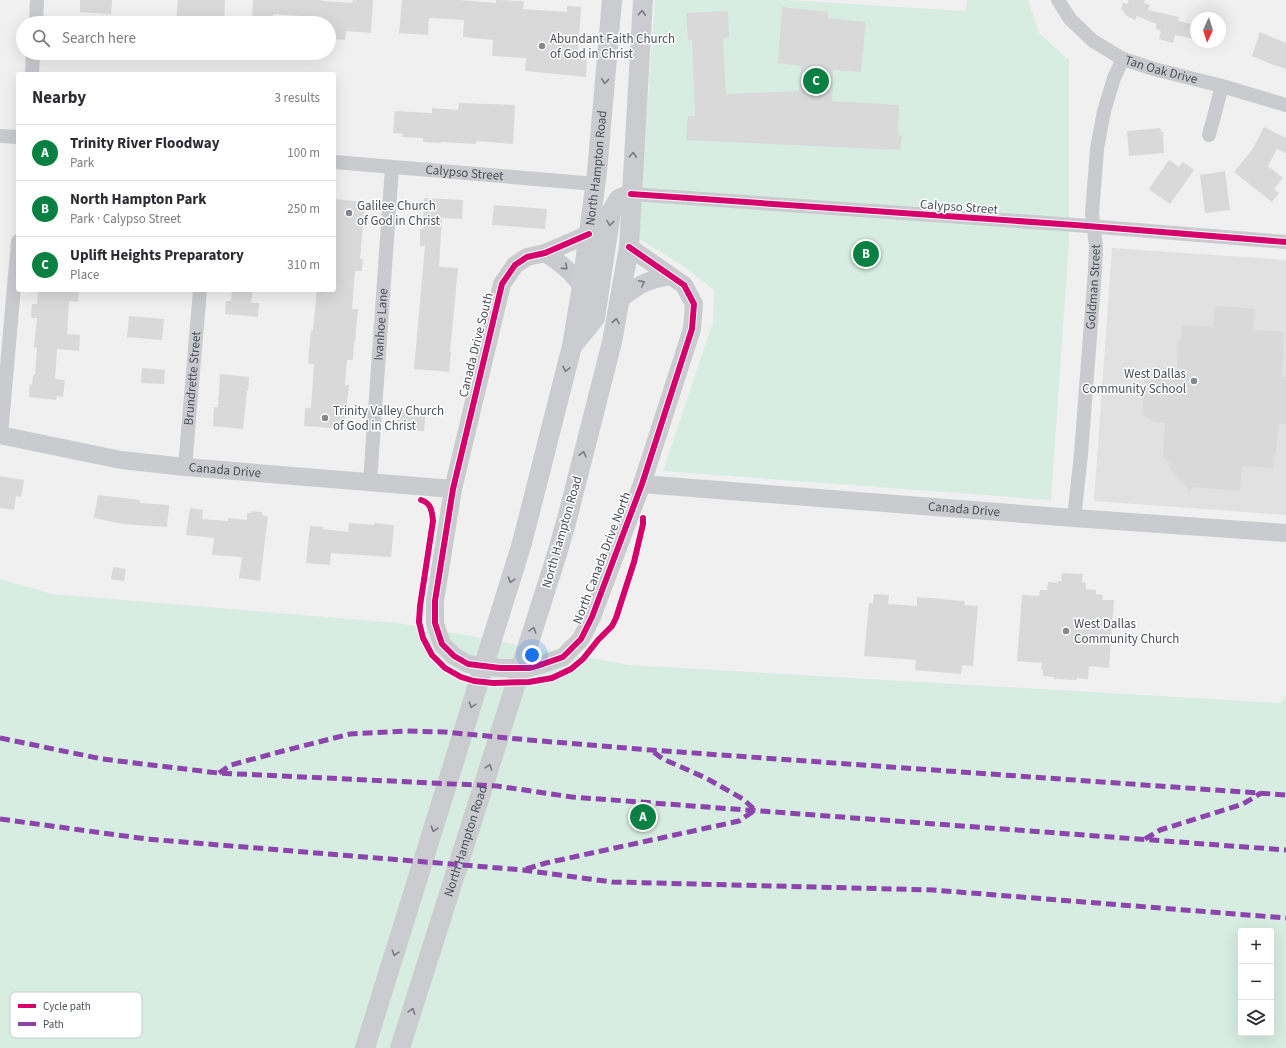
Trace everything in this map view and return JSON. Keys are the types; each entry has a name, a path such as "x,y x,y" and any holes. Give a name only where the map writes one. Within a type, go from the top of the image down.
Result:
{"main road":[{"name":"North Hampton Road","path":"365,1048 522,543 572,346 596,184 612,0"},
{"name":"North Hampton Road","path":"400,1048 557,554 612,342 629,247 643,0"},
{"path":"572,346 595,318 611,212 619,199 631,194"}],"street":[{"path":"36,16 37,0"},
{"name":"Tan Oak Drive","path":"1058,0 1070,19 1093,41 1123,59 1154,69 1222,86 1286,105"},
{"name":"Goldman Street","path":"1074,518 1095,270 1096,246 1092,206 1097,149 1104,111 1114,78 1123,59"},
{"path":"32,72 33,60"},
{"path":"1209,135 1222,86"},
{"path":"0,136 16,137"},
{"name":"Calypso Street","path":"336,162 596,184"},
{"name":"Ivanhoe Lane","path":"370,482 392,167"},
{"name":"Calypso Street","path":"631,194 1286,242"},
{"name":"Canada Drive South","path":"453,489 502,284 515,265 528,257 544,253 589,234"},
{"path":"629,247 684,285 694,304 692,329 642,484"},
{"path":"544,253 561,263 582,286"},
{"path":"0,435 16,263"},
{"path":"619,300 635,287 646,281 670,276"},
{"name":"Brundrette Street","path":"184,467 200,292"},
{"name":"Canada Drive","path":"0,435 121,460 184,467 453,489"},
{"name":"Canada Drive","path":"642,484 1286,533"},
{"name":"North Canada Drive North","path":"453,489 435,601 435,623 442,644 454,656 468,664 500,668 530,668 562,657 581,639 592,618 642,484"}],"shaded area":[{"name":"West Dallas Community School","path":"1112,248 1286,260 1286,515 1094,501"}],"green space":[{"path":"655,0 787,0 966,11 967,0 1028,0 1039,33 1069,60 1069,243 1051,500 663,471 713,322 714,290 683,266 638,238"},
{"path":"0,579 52,594 398,623 629,665 1281,703 1286,694 1286,1048 0,1048"}],"building":[{"path":"80,0 112,0 111,14 80,12"},
{"path":"178,0 225,0 224,16 176,16"},
{"path":"253,0 322,0 352,3 353,0 373,0 371,33 346,31 345,40 336,39 336,16 273,14 273,16 252,16"},
{"path":"402,0 460,0 496,3 496,0 524,1 523,9 567,12 567,6 581,7 578,55 587,56 586,77 525,71 526,58 492,56 493,40 463,37 464,20 429,18 428,35 399,33"},
{"path":"1129,0 1145,0 1144,3 1150,5 1148,10 1179,17 1178,21 1190,24 1190,38 1175,35 1173,43 1159,39 1161,31 1156,29 1156,24 1137,16 1135,20 1125,15 1124,11 1121,10 1123,3 1127,4"},
{"path":"782,7 828,12 828,18 866,22 861,72 833,70 832,101 899,105 898,135 902,136 900,150 686,140 688,116 695,116 692,40 688,40 686,13 728,11 729,38 723,38 726,94 799,91 801,66 778,63"},
{"path":"1260,32 1286,43 1286,69 1252,56"},
{"path":"459,103 515,105 513,144 476,141 476,144 423,142 423,138 402,137 403,134 393,133 395,111 432,113 432,108 458,110"},
{"path":"1264,127 1286,138 1286,153 1277,149 1268,166 1283,178 1274,189 1279,193 1272,202 1234,172 1252,150"},
{"path":"1160,128 1161,132 1163,132 1164,153 1129,156 1127,131"},
{"path":"1169,160 1179,167 1183,162 1194,170 1170,204 1149,189"},
{"path":"1225,171 1230,210 1205,213 1200,175"},
{"path":"424,198 463,200 462,219 442,218 439,267 458,268 449,372 414,369 425,246 420,246 420,229 423,229"},
{"path":"336,199 365,202 360,259 363,259 362,271 355,271 352,309 358,309 353,360 347,360 345,385 349,385 344,429 304,426 305,408 311,408 314,364 308,364 311,330 313,330 317,292 336,292"},
{"path":"494,205 547,209 545,229 492,225"},
{"path":"38,292 79,292 78,302 69,301 67,334 80,335 79,351 57,349 55,379 65,380 63,397 57,396 56,400 29,397 30,384 32,385 33,375 35,375 37,348 34,347 37,318 31,318 32,304 37,304"},
{"path":"232,292 253,292 251,303 259,303 258,317 225,314 226,301 231,301"},
{"path":"1215,306 1255,309 1253,330 1284,332 1282,377 1286,377 1286,424 1279,424 1273,468 1242,466 1240,491 1193,487 1189,490 1168,466 1170,464 1163,455 1165,423 1155,422 1142,415 1145,368 1177,369 1178,340 1181,340 1182,325 1213,327"},
{"path":"129,316 164,319 162,340 127,337"},
{"path":"142,368 165,370 164,384 141,383"},
{"path":"220,374 249,377 243,429 213,426 214,407 218,407"},
{"path":"398,408 426,410 424,431 396,429"},
{"path":"0,476 24,480 21,497 16,496 14,510 0,508"},
{"path":"98,495 140,500 140,503 169,505 167,527 123,524 94,518"},
{"path":"190,508 203,510 202,519 228,521 228,518 247,520 247,513 251,513 251,511 262,512 262,515 268,516 260,581 239,578 242,557 212,555 214,538 186,535"},
{"path":"349,523 394,525 391,557 331,553 330,565 306,563 310,526 348,532"},
{"path":"113,567 126,569 124,581 111,579"},
{"name":"West Dallas Community Church","path":"1062,573 1083,574 1082,582 1086,583 1086,589 1096,590 1096,594 1103,595 1102,600 1114,600 1109,668 1089,666 1088,679 1054,679 1054,677 1043,676 1043,670 1041,670 1042,663 1017,661 1022,595 1039,596 1040,590 1047,590 1048,582 1058,583 1058,581 1061,581"},
{"path":"874,594 889,595 888,604 917,606 917,597 965,601 964,605 978,606 973,666 962,665 961,674 915,670 916,660 864,656 869,603 873,603"}],"marked path":[{"path":"219,773 231,765 350,734 406,731 445,732 651,750 1286,795"},
{"path":"0,738 102,759 218,773 497,786 572,797 1286,850"},
{"path":"526,869 546,863 739,821 755,810 743,799 706,778 663,759 651,750"},
{"path":"1145,839 1160,830 1243,804 1261,793"},
{"path":"0,819 147,839 523,870 612,882 933,890 1286,918"}],"cycle path":[{"path":"631,194 1075,225 1286,242"},
{"path":"589,234 545,253 527,257 515,265 502,284 453,489 435,601 435,623 442,644 454,656 468,664 500,668 529,668 563,657 581,639 592,617 642,484 692,329 694,304 684,285 629,247"},
{"path":"421,500 429,505 433,521 420,606 419,622 423,638 432,655 445,668 461,677 474,681 493,683 529,682 552,678 571,669 583,659 598,640 612,626 616,618 634,562 643,524 643,518"}],"place":[{"name":"Abundant Faith Church of God in Christ","path":"542,46"},
{"name":"Uplift Heights Preparatory","path":"816,81"},
{"name":"Galilee Church of God in Christ","path":"349,213"},
{"name":"North Hampton Park","path":"866,254"},
{"name":"West Dallas Community School","path":"1194,381"},
{"name":"Trinity Valley Church of God in Christ","path":"325,418"},
{"name":"West Dallas Community Church","path":"1066,631"},
{"name":"Trinity River Floodway","path":"643,817"}]}
